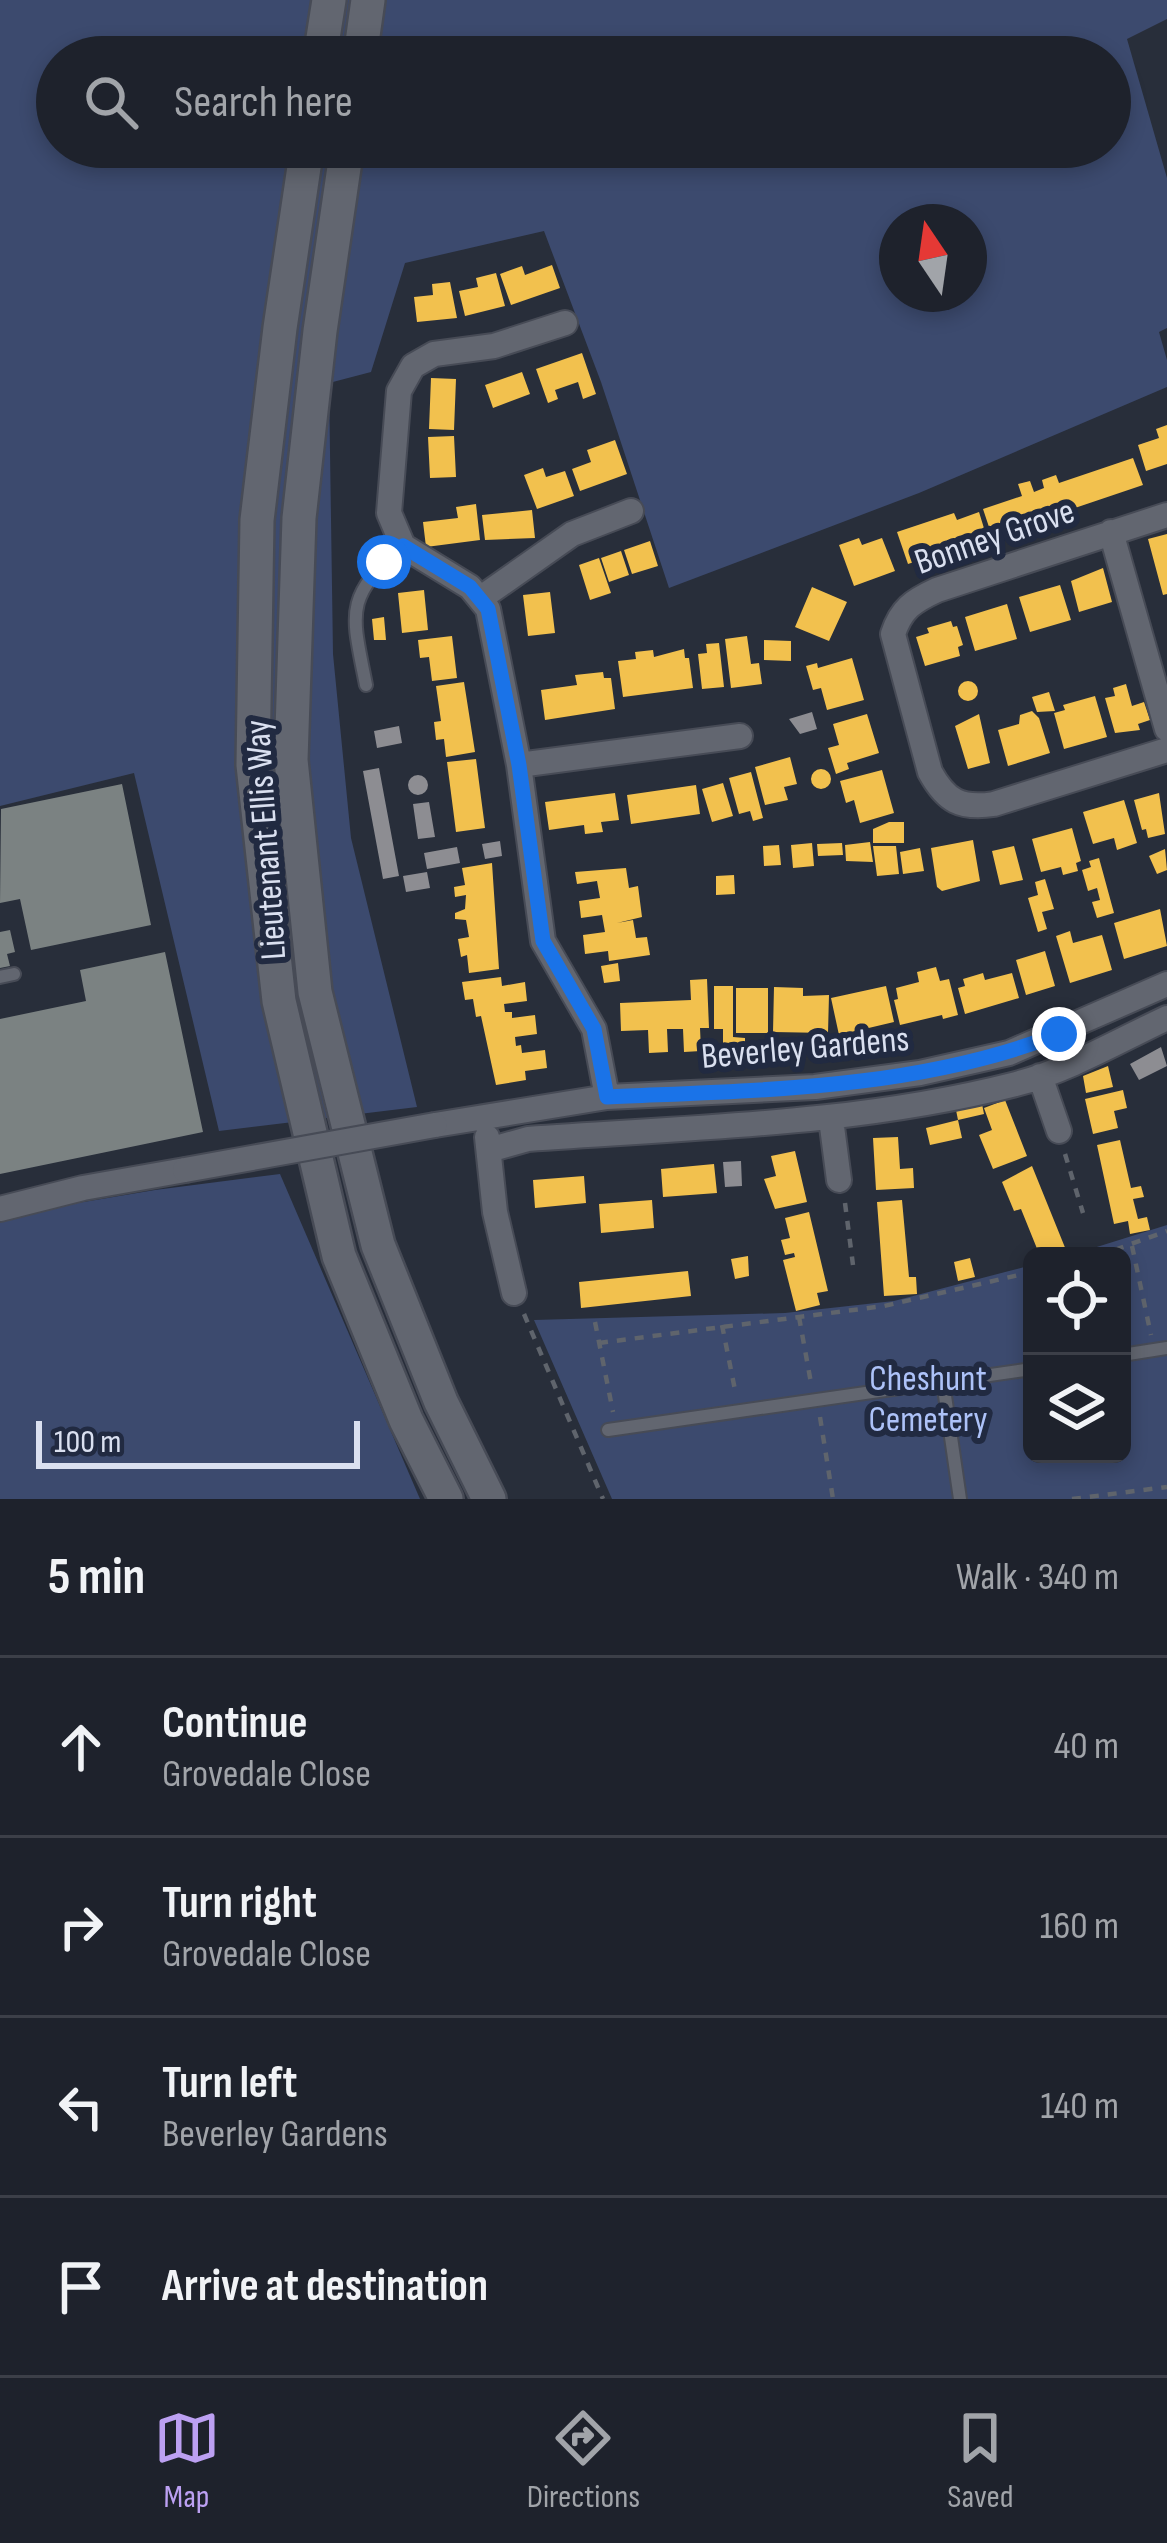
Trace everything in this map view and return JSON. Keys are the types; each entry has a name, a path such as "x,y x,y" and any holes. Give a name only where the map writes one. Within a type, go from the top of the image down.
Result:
{"main road":[{"path":"323,36 328,0"},
{"path":"363,36 368,0"},
{"name":"Lieutenant Ellis Way","path":"304,168 257,520 253,765 279,1001 339,1256 406,1420 446,1499"},
{"name":"Lieutenant Ellis Way","path":"344,168 299,518 291,760 315,992 378,1245 442,1402 489,1499"}],"street":[{"path":"565,323 494,346 434,354 413,366 399,391 388,493 392,525 403,546 482,598 496,638 519,765 543,941 594,1029 607,1097"},
{"path":"482,598 572,534 632,511"},
{"name":"Bonney Grove","path":"1167,514 914,600 899,615 893,634 930,772 953,803 972,808 994,804 1167,750"},
{"name":"Bonney Grove","path":"1112,532 1167,728"},
{"path":"519,765 740,736"},
{"name":"Beverley Gardens","path":"0,1209 83,1188 607,1097 815,1087 920,1073 1009,1053 1167,984"},
{"path":"489,1150 528,1139 831,1119 1040,1076 1167,1018"},
{"path":"1040,1076 1059,1131"},
{"path":"484,1117 495,1212 514,1293"},
{"path":"831,1119 839,1180"}],"lane":[{"path":"367,685 356,631 356,602 374,572 403,546"},
{"path":"612,1430 1023,1370"},
{"path":"943,1382 960,1499"}],"path":[{"path":"1059,1131 1083,1213"},
{"path":"839,1180 853,1265"},
{"path":"1129,1247 1167,1231"},
{"path":"1132,1246 1160,1349"},
{"path":"599,1342 884,1306 1023,1274"},
{"path":"514,1293 603,1499"},
{"path":"799,1316 833,1499"},
{"path":"595,1322 612,1430"},
{"path":"722,1324 740,1411"},
{"path":"1072,1499 1167,1487"}],"green space":[{"path":"0,0 1167,0 1167,19 1131,37 36,36 36,168 1131,168 1131,53 1167,178 1167,328 1159,332 1167,360 1167,387 919,493 669,588 601,382 544,231 405,263 371,372 329,383 333,654 351,838 417,1107 219,1131 134,773 0,806"},
{"path":"280,1174 420,1499 0,1499 0,1216"},
{"name":"Cheshunt Cemetery","path":"1167,1225 1167,1499 612,1499 534,1320 785,1313 894,1301 1023,1267 1023,1463 1131,1463 1131,1247 1097,1247"}],"building: Homes":[{"path":"552,265 560,288 511,305 500,274 522,266 525,275"},
{"path":"496,273 505,306 465,316 459,291 478,287 476,278"},
{"path":"450,282 457,318 417,322 414,297 433,295 432,284"},
{"path":"582,353 596,394 583,399 578,382 555,390 558,399 548,403 536,369"},
{"path":"522,372 530,394 493,408 485,385"},
{"path":"431,378 456,379 454,430 429,429"},
{"path":"1167,425 1167,464 1146,471 1138,445 1159,438 1156,429"},
{"path":"454,436 456,477 430,478 428,437"},
{"path":"615,440 627,474 580,491 572,469 591,462 587,450"},
{"path":"1133,458 1143,485 992,536 983,509 1022,496 1018,484 1030,481 1034,492 1044,488 1042,480 1056,475 1059,483"},
{"path":"543,468 546,477 565,471 574,496 537,509 524,475"},
{"path":"476,504 480,540 426,547 423,522 458,518 456,507"},
{"path":"532,510 535,538 485,540 482,515"},
{"path":"979,512 987,538 908,564 897,532 954,513 957,520"},
{"path":"1167,534 1167,594 1163,595 1148,539"},
{"path":"859,538 862,545 882,538 895,571 854,586 839,545"},
{"path":"650,541 658,566 632,574 624,550"},
{"path":"621,551 629,575 609,582 601,558"},
{"path":"599,558 611,593 590,600 579,565"},
{"path":"1103,568 1112,602 1079,612 1071,581"},
{"path":"1060,585 1071,620 1030,632 1019,597"},
{"path":"812,587 847,602 829,641 795,627"},
{"path":"424,590 428,630 402,633 398,593"},
{"path":"550,592 555,633 528,636 523,595"},
{"path":"1007,604 1017,639 975,651 965,617"},
{"path":"384,617 386,640 374,640 372,619"},
{"path":"951,621 963,645 958,647 960,656 925,666 916,637 929,633 927,628"},
{"path":"452,636 457,678 432,681 429,657 420,658 418,640"},
{"path":"747,636 751,664 759,663 762,684 731,688 725,639"},
{"path":"764,640 791,641 791,661 764,660"},
{"path":"719,643 724,687 702,689 698,654 707,653 706,644"},
{"path":"684,649 693,688 623,697 618,661 636,659 635,652 653,650 654,657"},
{"path":"852,658 864,700 827,710 821,688 813,690 806,666 817,663 818,668"},
{"path":"603,672 604,678 611,678 615,709 545,720 541,690 577,685 575,675"},
{"path":"968,681 978,691 968,701 958,691"},
{"path":"464,682 475,752 446,757 444,739 436,740 434,722 441,721 436,686"},
{"path":"1126,684 1132,706 1144,702 1150,720 1138,724 1140,730 1115,733 1105,698 1115,696 1113,688"},
{"path":"1049,692 1055,711 1037,712 1032,697"},
{"path":"1095,696 1107,737 1064,749 1054,713 1065,710 1063,705"},
{"path":"1032,711 1039,718 1050,753 1008,766 998,730 1019,724 1020,715"},
{"path":"867,714 879,753 847,763 849,769 836,774 828,748 839,745 833,724"},
{"path":"979,714 990,763 968,769 955,726"},
{"path":"790,757 797,784 784,787 788,800 765,805 755,767"},
{"path":"476,759 485,828 456,832 447,762"},
{"path":"821,769 831,779 821,789 811,779"},
{"path":"882,770 894,813 860,823 854,800 846,803 840,781"},
{"path":"751,772 763,818 753,821 750,811 739,814 729,778"},
{"path":"723,783 733,816 712,822 702,789"},
{"path":"696,785 700,814 631,824 627,795"},
{"path":"615,793 619,820 601,822 603,832 585,834 584,825 549,830 545,802"},
{"path":"1159,793 1165,834 1148,838 1134,800"},
{"path":"1124,800 1137,843 1117,850 1114,838 1093,844 1083,812"},
{"path":"904,822 904,843 873,843 873,829"},
{"path":"1072,828 1081,861 1076,863 1078,871 1063,875 1061,867 1041,872 1032,839"},
{"path":"973,840 980,881 942,891 937,887 931,848"},
{"path":"870,842 873,862 846,861 845,845"},
{"path":"812,843 814,866 793,868 791,845"},
{"path":"842,843 843,855 818,856 817,844"},
{"path":"779,845 781,865 764,866 763,846"},
{"path":"873,846 896,846 899,874 877,876"},
{"path":"1014,846 1023,880 1000,885 992,851"},
{"path":"920,848 924,871 903,874 900,852"},
{"path":"1165,849 1167,870 1157,874 1149,856"},
{"path":"1099,858 1114,913 1097,918 1092,902 1100,900 1097,888 1088,891 1082,870"},
{"path":"492,863 499,969 469,973 467,955 461,957 458,939 469,937 466,920 455,919 455,913 465,909 466,895 455,897 454,887 465,885 462,868"},
{"path":"626,868 629,888 638,886 642,917 617,923 633,920 636,938 647,937 650,955 609,961 608,951 585,954 583,935 605,932 602,915 581,918 579,901 600,898 597,881 577,884 575,872"},
{"path":"734,875 735,894 716,895 716,876"},
{"path":"1045,879 1054,909 1042,912 1047,929 1038,932 1028,898 1038,895 1035,882"},
{"path":"1160,909 1167,946 1124,959 1114,923"},
{"path":"1070,931 1073,943 1102,935 1112,970 1070,983 1056,936"},
{"path":"1045,951 1055,986 1026,995 1016,960"},
{"path":"618,963 620,981 604,983 601,966"},
{"path":"936,967 940,981 949,979 958,1015 900,1025 896,988 919,982 917,972"},
{"path":"983,973 985,980 1012,973 1019,998 965,1014 958,988 965,986 963,979"},
{"path":"501,977 502,986 525,982 527,1001 504,1004 505,1012 512,1012 512,1018 535,1015 537,1034 515,1037 516,1046 521,1045 522,1053 545,1050 547,1068 525,1071 526,1080 496,1085 481,1016 476,1017 473,999 465,1000 462,982"},
{"path":"707,979 709,1028 700,1028 701,1051 684,1052 683,1029 667,1029 668,1052 649,1053 648,1030 621,1031 620,1003 691,1000 690,980"},
{"path":"714,986 733,986 733,1037 745,1038 745,1055 723,1055 723,1029 714,1029"},
{"path":"886,986 894,1022 839,1035 831,998"},
{"path":"774,987 803,988 803,996 829,995 828,1033 773,1032"},
{"path":"736,988 768,988 768,1033 736,1033"},
{"path":"1108,1066 1113,1087 1086,1093 1083,1076"},
{"path":"1123,1090 1127,1108 1114,1111 1118,1128 1093,1134 1085,1099"},
{"path":"1005,1100 1027,1156 993,1169 979,1135 992,1130 984,1108"},
{"path":"982,1104 984,1114 958,1120 956,1110"},
{"path":"958,1120 962,1138 930,1145 926,1128"},
{"path":"898,1137 900,1169 913,1168 914,1188 876,1190 873,1138"},
{"path":"1120,1140 1131,1188 1141,1186 1144,1197 1133,1199 1138,1219 1147,1217 1150,1230 1130,1234 1128,1221 1114,1224 1097,1145"},
{"path":"795,1151 807,1202 775,1209 764,1179 776,1176 771,1156"},
{"path":"714,1164 717,1193 663,1197 661,1169"},
{"path":"1032,1166 1065,1247 1036,1247 1021,1209 1014,1211 1002,1182"},
{"path":"584,1176 586,1203 535,1208 533,1180"},
{"path":"652,1200 654,1228 601,1233 599,1204"},
{"path":"902,1200 909,1277 916,1277 917,1294 884,1296 877,1202"},
{"path":"809,1212 828,1291 817,1293 820,1305 796,1311 783,1260 795,1257 794,1253 785,1255 781,1240 790,1238 785,1218"},
{"path":"748,1256 749,1276 735,1279 731,1259"},
{"path":"970,1258 975,1277 958,1281 954,1262"},
{"path":"688,1271 691,1296 581,1308 579,1282"}],"building: Industry":[{"path":"812,712 817,729 800,734 789,719"},
{"path":"399,726 402,743 377,748 374,731"},
{"path":"379,768 399,876 383,879 363,771"},
{"path":"418,775 428,785 418,795 408,785"},
{"path":"429,802 435,837 418,839 413,804"},
{"path":"500,841 502,856 485,859 482,844"},
{"path":"457,847 460,863 427,869 424,853"},
{"path":"427,872 430,888 406,892 403,876"},
{"path":"1161,1047 1167,1066 1139,1080 1130,1064"},
{"path":"741,1161 742,1186 725,1187 723,1162"}],"building: Other":[{"path":"122,784 151,925 31,950 20,899 0,903 1,809"},
{"path":"10,930 15,952 7,954 10,966 0,968 0,932"},
{"path":"165,952 203,1132 0,1174 0,1019 86,1001 80,970"}],"route":[{"path":"384,562 403,546 470,587 488,609 519,765 543,941 594,1029 607,1097 849,1084 1009,1053 1059,1034"}]}
